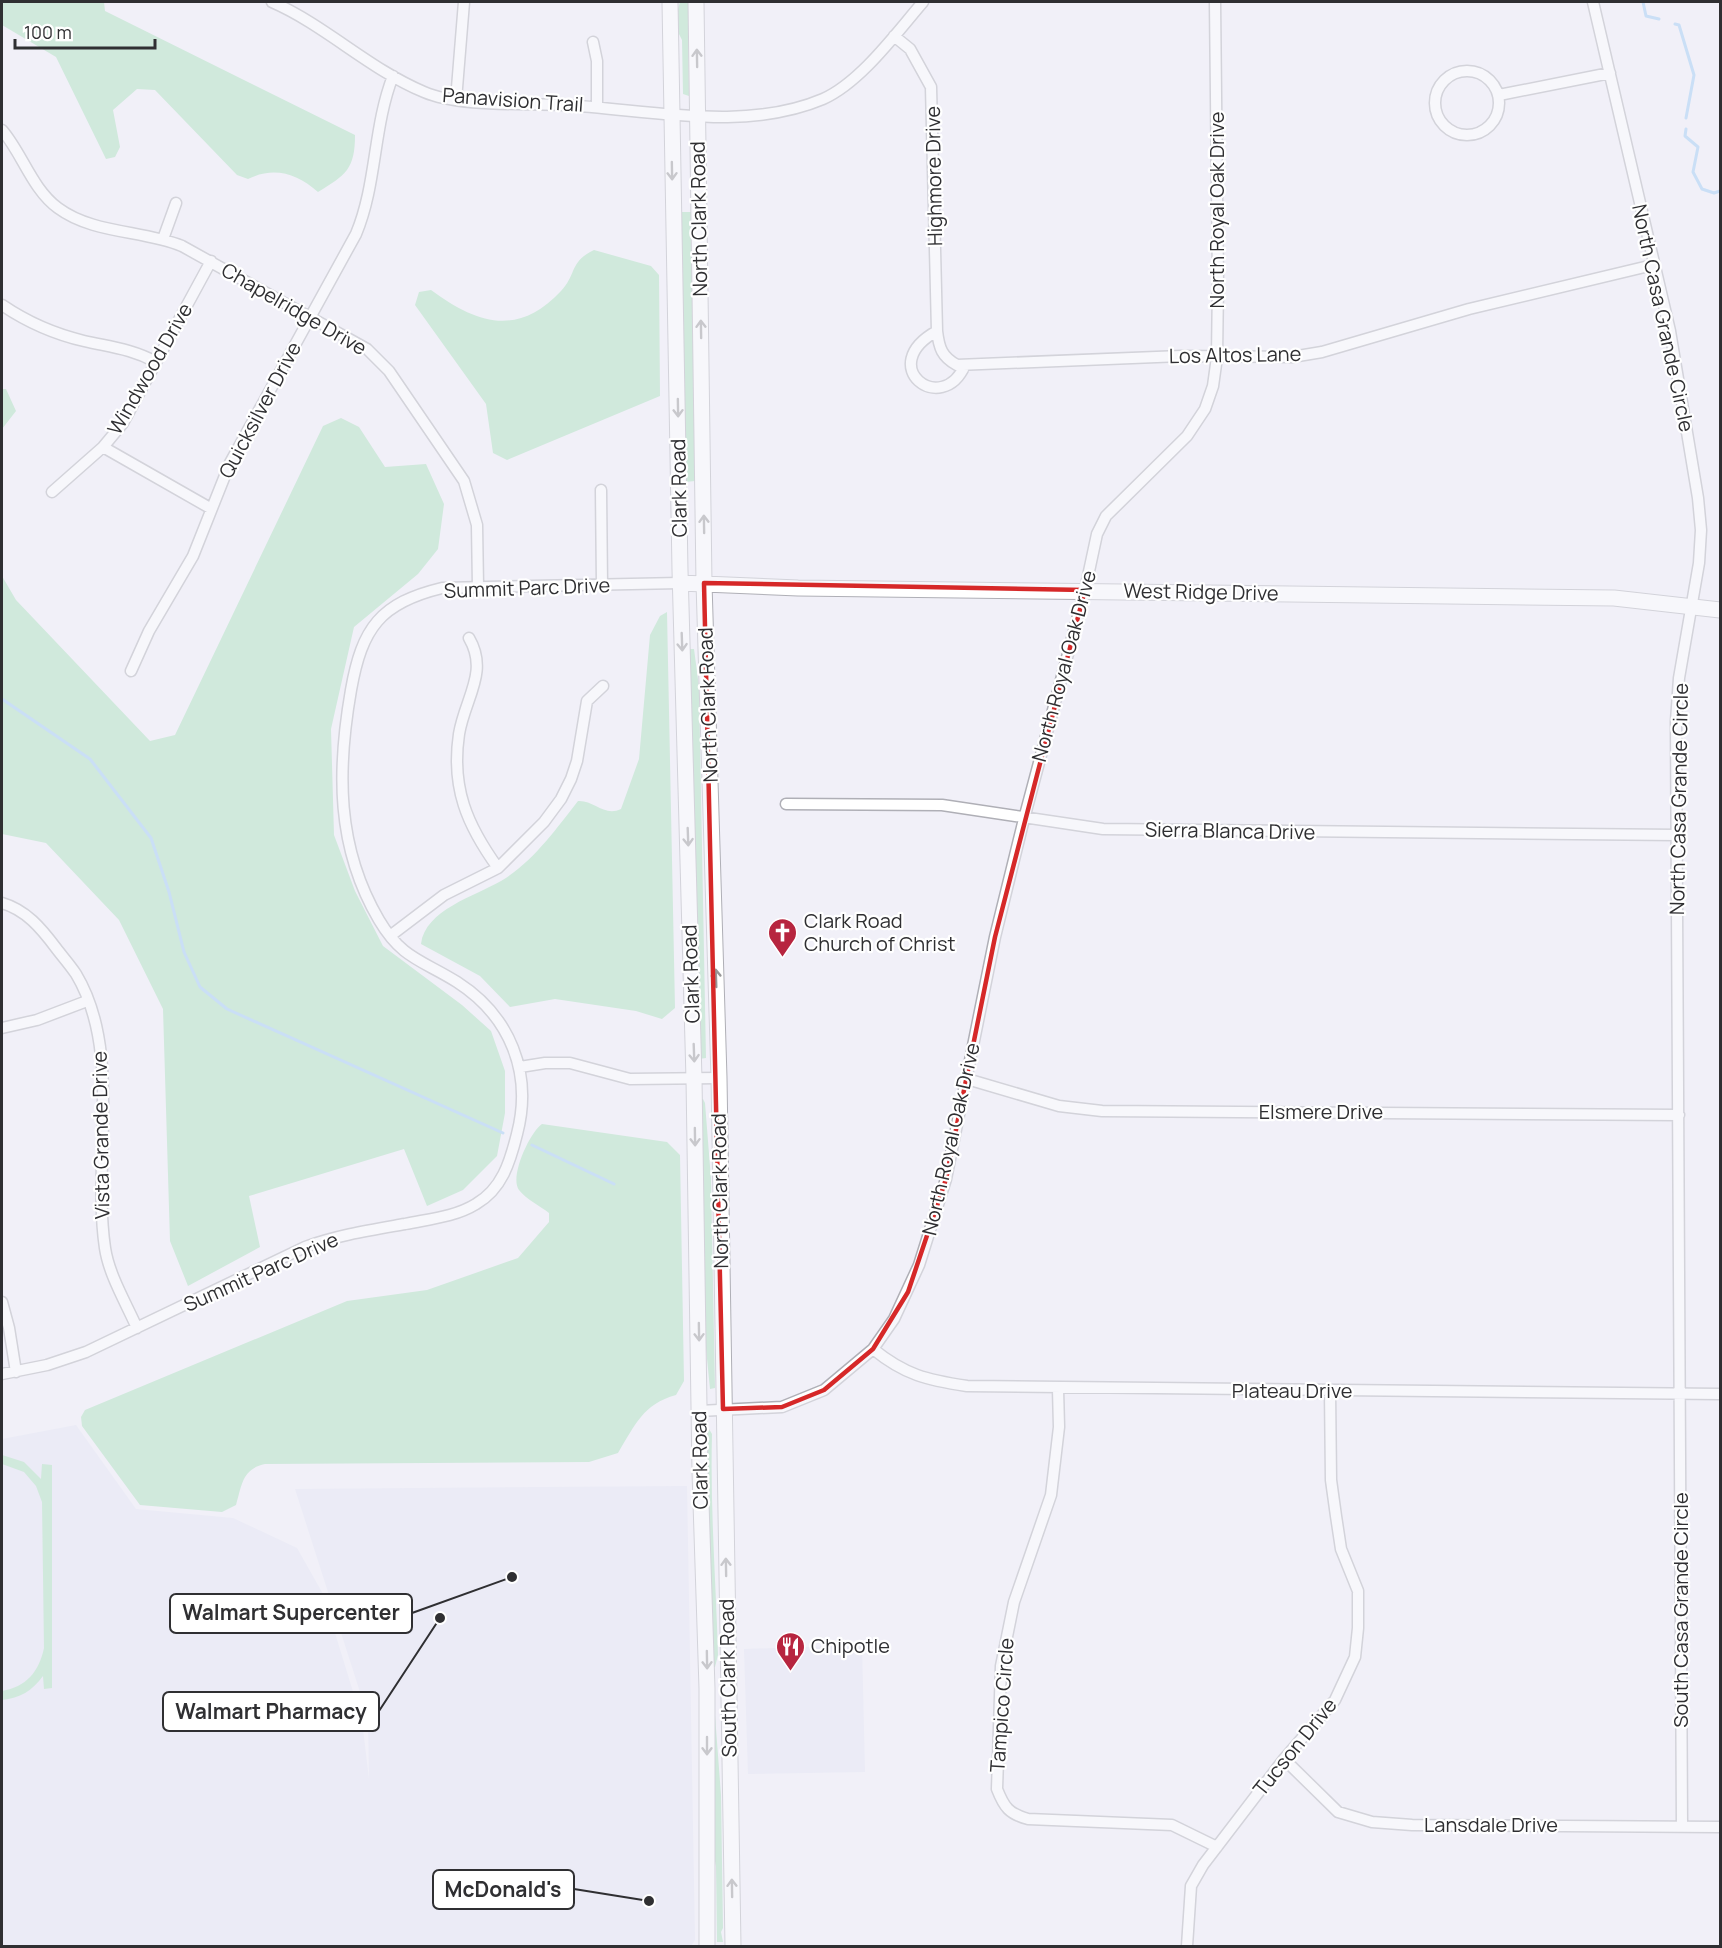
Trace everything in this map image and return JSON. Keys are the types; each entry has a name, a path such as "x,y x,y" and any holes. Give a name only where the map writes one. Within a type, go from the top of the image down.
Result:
{"main road":[{"name":"Clark Road","path":"670,2 680,583 694,1079 699,1411 707,1688 707,1947"},
{"name":"North Clark Road","path":"696,2 704,583 718,1078 723,1409"},
{"name":"West Ridge Drive","path":"680,583 798,588 1614,598 1720,610"},
{"name":"South Clark Road","path":"723,1409 733,1947"},
{"path":"707,1688 727,1688"}],"street":[{"name":"Panavision Trail","path":"272,2 425,93 456,100 597,106 671,113"},
{"path":"456,100 464,2"},
{"path":"671,113 697,115 766,113 794,109 825,98 861,71 923,2"},
{"name":"North Royal Oak Drive","path":"699,1411 782,1407 824,1390 873,1349 894,1319 919,1265 946,1179 995,937 1085,590 1097,534 1106,516 1196,425 1213,386 1217,357 1218,153 1215,2"},
{"name":"North Casa Grande Circle","path":"1593,2 1670,331 1698,498 1701,530 1693,606 1679,678 1676,721 1680,1394"},
{"name":"Highmore Drive","path":"894,36 910,49 931,87 937,331"},
{"path":"593,42 597,61 597,106"},
{"path":"1470,70 1488,78 1499,95 1496,117 1490,126 1470,135 1449,129 1436,111 1435,101 1439,87 1450,75 1459,71 1470,70"},
{"path":"1499,95 1610,73"},
{"name":"Quicksilver Drive","path":"131,671 149,631 193,556 210,508 230,463 363,218 382,105 393,76"},
{"name":"Chapelridge Drive","path":"2,130 34,180 58,208 90,224 163,238 211,261 367,349 389,371 464,481 477,525 478,588"},
{"path":"163,238 176,203"},
{"name":"Windwood Drive","path":"52,492 103,447 123,423 211,261"},
{"name":"Los Altos Lane","path":"965,365 1153,357 1266,358 1322,352 1468,309 1653,265"},
{"path":"2,305 21,318 52,332 113,345 137,352 156,362"},
{"path":"937,331 939,347 945,358 957,365 965,365 961,374 946,387 930,388 918,383 911,373 912,352 923,338 937,331"},
{"path":"103,447 210,508"},
{"path":"602,490 602,585"},
{"name":"Summit Parc Drive","path":"2,1374 67,1359 324,1240 447,1216 479,1203 502,1178 510,1162 522,1108 520,1067 512,1042 498,1017 479,998 405,954 378,919 357,870 343,812 342,740 356,662 362,644 382,615 418,594 442,588 680,583"},
{"path":"469,638 478,652 479,670 466,702 459,736 458,777 465,812 472,829 498,868"},
{"path":"390,936 444,895 498,868 521,847 561,799 577,761 587,701 603,686"},
{"name":"Sierra Blanca Drive","path":"786,804 942,806 1103,829 1677,836"},
{"name":"Vista Grande Drive","path":"2,903 16,907 39,926 76,974 87,1000 98,1037 102,1067 102,1222 105,1251 137,1328"},
{"path":"2,1028 37,1020 87,1000"},
{"path":"520,1067 545,1062 570,1063 630,1079 718,1078"},
{"name":"Elsmere Drive","path":"966,1079 1059,1106 1102,1111 1679,1115"},
{"path":"2,1302 16,1372"},
{"name":"Plateau Drive","path":"873,1349 895,1367 927,1380 967,1386 1058,1389 1720,1394"},
{"name":"Tampico Circle","path":"1058,1389 1059,1427 1051,1495 1014,1602 1003,1656 998,1711 997,1789 1003,1804 1013,1815 1028,1819 1172,1826 1217,1847"},
{"name":"Tucson Drive","path":"1186,1947 1191,1886 1217,1847 1284,1760 1335,1700 1355,1658 1358,1591 1341,1549 1335,1516 1331,1480 1330,1391"},
{"name":"South Casa Grande Circle","path":"1680,1394 1682,1826"},
{"name":"Lansdale Drive","path":"1284,1760 1338,1812 1372,1822 1412,1825 1720,1827"}],"highlighted area":[{"path":"704,583 1085,590 995,937 946,1179 908,1292 873,1349 824,1390 782,1407 723,1409"}],"shaded area":[{"path":"76,1425 136,1509 233,1518 297,1548 323,1594 362,1721 369,1779 368,1717 295,1489 687,1486 695,1940 691,1946 2,1946 2,1439"},
{"path":"862,1645 865,1772 748,1774 744,1649"}],"green space":[{"path":"2,2 104,2 105,11 355,135 351,163 336,181 318,192 302,181 285,174 267,173 248,179 237,175 155,90 137,89 113,110 120,147 115,157 106,159 56,57 2,25"},
{"path":"680,2 688,2 689,96 683,94 682,40 678,32"},
{"path":"681,212 691,212 695,481 685,482"},
{"path":"594,250 651,266 659,275 660,396 507,460 493,453 486,404 415,305 419,292 431,290 464,311 480,317 512,320 545,306 566,285 581,259"},
{"path":"2,389 6,389 16,411 2,429"},
{"path":"341,418 359,427 385,467 426,464 444,504 438,549 418,574 354,627 331,729 334,835 355,891 383,946 462,1005 491,1031 505,1071 505,1113 497,1156 463,1190 427,1206 404,1149 249,1196 260,1247 188,1286 170,1241 163,1009 119,920 46,843 2,834 2,576 16,600 150,741 175,735 323,426"},
{"path":"667,612 675,1008 662,1019 636,1011 555,999 510,1007 480,976 421,944 425,932 441,913 513,873 543,844 578,801 584,801 609,811 621,809 639,759 650,635 660,616"},
{"path":"687,649 694,649 699,687 706,1058 699,1059"},
{"path":"699,1099 703,1099 705,1103 711,1179 715,1388 710,1389 704,1328"},
{"path":"542,1124 667,1142 680,1155 684,1381 676,1395 655,1404 641,1417 618,1453 589,1462 265,1464 257,1466 247,1474 236,1505 222,1512 140,1505 82,1426 81,1417 85,1410 347,1301 427,1290 518,1258 549,1222 549,1213 525,1196 517,1184 522,1155 532,1136"},
{"path":"709,1429 712,1434 712,1517 718,1655 715,1667 710,1667 706,1434"},
{"path":"2,1455 24,1462 41,1479 42,1464 52,1465 52,1688 44,1689 43,1676 25,1693 2,1700 2,1691 25,1682 35,1671 44,1648 42,1502 36,1486 24,1472 2,1464"},
{"path":"714,1702 721,1795 723,1928 721,1932 723,1942 717,1942 716,1866 713,1852"}],"waterway":[{"path":"1643,2 1646,16 1659,19"},
{"path":"1675,24 1679,25 1694,75 1686,118"},
{"path":"1686,129 1685,136 1698,147 1693,172 1702,189 1714,193 1720,191"},
{"path":"2,699 90,759 151,838 169,892 184,952 200,987 227,1009 503,1133"},
{"path":"532,1145 614,1184"}],"place":[{"name":"Clark Road Church of Christ","path":"783,958"},
{"name":"Walmart Supercenter","path":"512,1577"},
{"name":"Walmart Pharmacy","path":"440,1618"},
{"name":"Chipotle","path":"790,1672"},
{"name":"McDonald's","path":"649,1901"}]}
